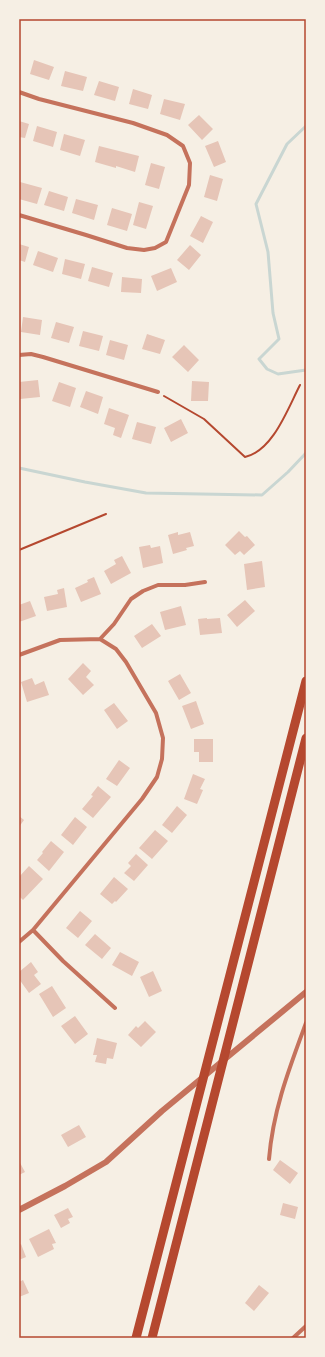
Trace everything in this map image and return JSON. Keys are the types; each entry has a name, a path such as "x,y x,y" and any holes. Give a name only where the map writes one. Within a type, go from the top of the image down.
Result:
{"highway":[{"path":"136,1338 306,681"},
{"path":"152,1338 306,738"}],"street":[{"path":"19,92 39,99 118,119 167,135 183,146 190,163 189,185 166,242 155,248 144,250 127,248 19,215"},
{"path":"19,355 31,354 43,357 158,392"},
{"path":"100,639 114,624 132,599 143,591 158,585 185,585 205,582"},
{"path":"19,655 60,640 100,639 116,649 126,662 156,713 163,738 162,759 157,777 142,799 33,930 19,942"},
{"path":"33,930 63,961 115,1008"},
{"path":"19,1210 65,1186 106,1162 162,1112 306,992"},
{"path":"269,1159 277,1106 306,1023"},
{"path":"293,1338 306,1326"}],"path":[{"path":"158,392 204,419 245,457 253,455 273,438 300,385"},
{"path":"19,550 106,514"}],"building":[{"path":"34,60 54,67 49,80 30,74"},
{"path":"65,71 87,77 83,91 61,86"},
{"path":"99,81 119,87 115,101 94,95"},
{"path":"133,89 152,95 148,109 129,104"},
{"path":"164,99 185,104 180,120 160,114"},
{"path":"199,115 213,129 202,140 188,125"},
{"path":"19,121 29,124 25,138 19,137"},
{"path":"37,126 57,132 53,147 33,141"},
{"path":"64,134 85,140 80,156 60,150"},
{"path":"218,141 226,162 214,167 205,146"},
{"path":"99,146 139,156 135,172 116,166 116,168 95,162"},
{"path":"151,163 165,167 159,189 145,185"},
{"path":"210,175 223,179 217,201 204,197"},
{"path":"20,182 42,188 37,204 19,199"},
{"path":"49,191 68,197 64,211 44,205"},
{"path":"76,199 98,205 94,220 72,213"},
{"path":"139,202 153,206 146,229 133,225"},
{"path":"112,208 132,214 127,231 107,225"},
{"path":"201,216 213,222 203,243 190,236"},
{"path":"19,244 29,247 25,262 19,260"},
{"path":"190,245 201,255 189,270 177,260"},
{"path":"38,251 58,258 53,272 33,265"},
{"path":"65,259 85,264 81,279 62,274"},
{"path":"92,267 113,273 109,287 88,281"},
{"path":"171,268 177,282 157,291 151,276"},
{"path":"122,277 142,279 141,293 121,292"},
{"path":"23,317 42,320 40,335 21,332"},
{"path":"56,322 74,327 69,343 51,338"},
{"path":"83,331 103,336 99,351 79,346"},
{"path":"147,334 165,340 160,354 142,349"},
{"path":"110,340 128,345 124,360 106,355"},
{"path":"184,345 199,360 188,372 172,357"},
{"path":"38,380 40,397 20,399 19,382"},
{"path":"192,381 209,382 208,401 191,401"},
{"path":"59,382 76,388 70,407 52,401"},
{"path":"86,391 103,397 98,414 80,407"},
{"path":"109,408 129,415 121,438 113,435 115,428 104,424"},
{"path":"181,419 188,433 171,442 164,428"},
{"path":"137,422 156,427 151,444 132,439"},
{"path":"239,531 245,537 247,536 255,545 244,555 240,551 235,555 225,545"},
{"path":"178,532 178,535 190,532 194,546 186,548 187,550 173,554 168,535"},
{"path":"150,545 151,548 160,546 163,563 143,568 139,547"},
{"path":"122,556 131,573 111,584 104,571 116,564 114,560"},
{"path":"262,561 265,587 247,590 244,564"},
{"path":"94,577 101,594 81,602 75,588 88,582 87,580"},
{"path":"64,588 67,607 47,611 44,597 58,594 57,590"},
{"path":"245,600 255,611 237,627 227,615"},
{"path":"30,601 36,616 19,622 19,605"},
{"path":"181,606 186,625 165,630 160,612"},
{"path":"220,618 222,633 200,635 198,619"},
{"path":"152,624 161,636 142,648 134,636"},
{"path":"83,663 91,671 86,677 94,685 83,695 68,679"},
{"path":"180,674 191,693 179,700 168,681"},
{"path":"32,678 35,685 44,681 49,695 27,702 21,682"},
{"path":"196,701 204,724 191,729 182,706"},
{"path":"114,703 128,721 117,729 104,710"},
{"path":"194,739 213,739 213,762 199,762 199,752 194,752"},
{"path":"119,760 130,768 117,786 106,779"},
{"path":"193,774 205,779 200,789 203,790 197,804 184,799"},
{"path":"98,786 111,797 93,818 82,809 93,796 91,795"},
{"path":"177,806 187,815 172,833 162,825"},
{"path":"19,816 24,820 19,827"},
{"path":"75,817 87,827 73,845 61,835"},
{"path":"155,830 168,841 152,859 139,848"},
{"path":"51,841 64,852 49,871 37,860"},
{"path":"136,854 148,865 134,881 124,873 131,866 128,863"},
{"path":"29,866 43,879 23,900 19,896 19,877"},
{"path":"114,877 128,889 116,902 115,901 112,904 100,894"},
{"path":"80,911 92,921 78,938 66,928"},
{"path":"95,934 111,948 102,959 85,945"},
{"path":"120,952 139,962 132,976 112,965"},
{"path":"31,962 38,972 34,975 41,984 29,993 19,979 19,972"},
{"path":"153,971 162,991 149,997 140,977"},
{"path":"52,986 66,1008 53,1017 39,994"},
{"path":"75,1016 88,1034 75,1044 61,1026"},
{"path":"145,1021 156,1032 141,1047 128,1035 136,1026 138,1028"},
{"path":"97,1038 117,1043 113,1059 107,1058 106,1064 95,1062 97,1055 93,1055"},
{"path":"79,1125 86,1137 68,1147 61,1135"},
{"path":"280,1160 298,1173 290,1184 273,1170"},
{"path":"19,1161 25,1172 19,1175"},
{"path":"283,1203 298,1207 295,1219 280,1215"},
{"path":"68,1208 73,1217 68,1219 70,1223 61,1228 54,1215"},
{"path":"49,1229 56,1243 52,1244 54,1249 38,1257 29,1239"},
{"path":"21,1244 26,1257 19,1260 19,1245"},
{"path":"23,1280 29,1293 19,1297 19,1282"},
{"path":"259,1285 269,1293 254,1311 245,1303"}],"waterway":[{"path":"306,126 287,144 256,204 268,252 273,313 279,339 259,359 267,369 278,374 306,370"},
{"path":"19,468 146,493 262,495 288,472 306,453"}]}
